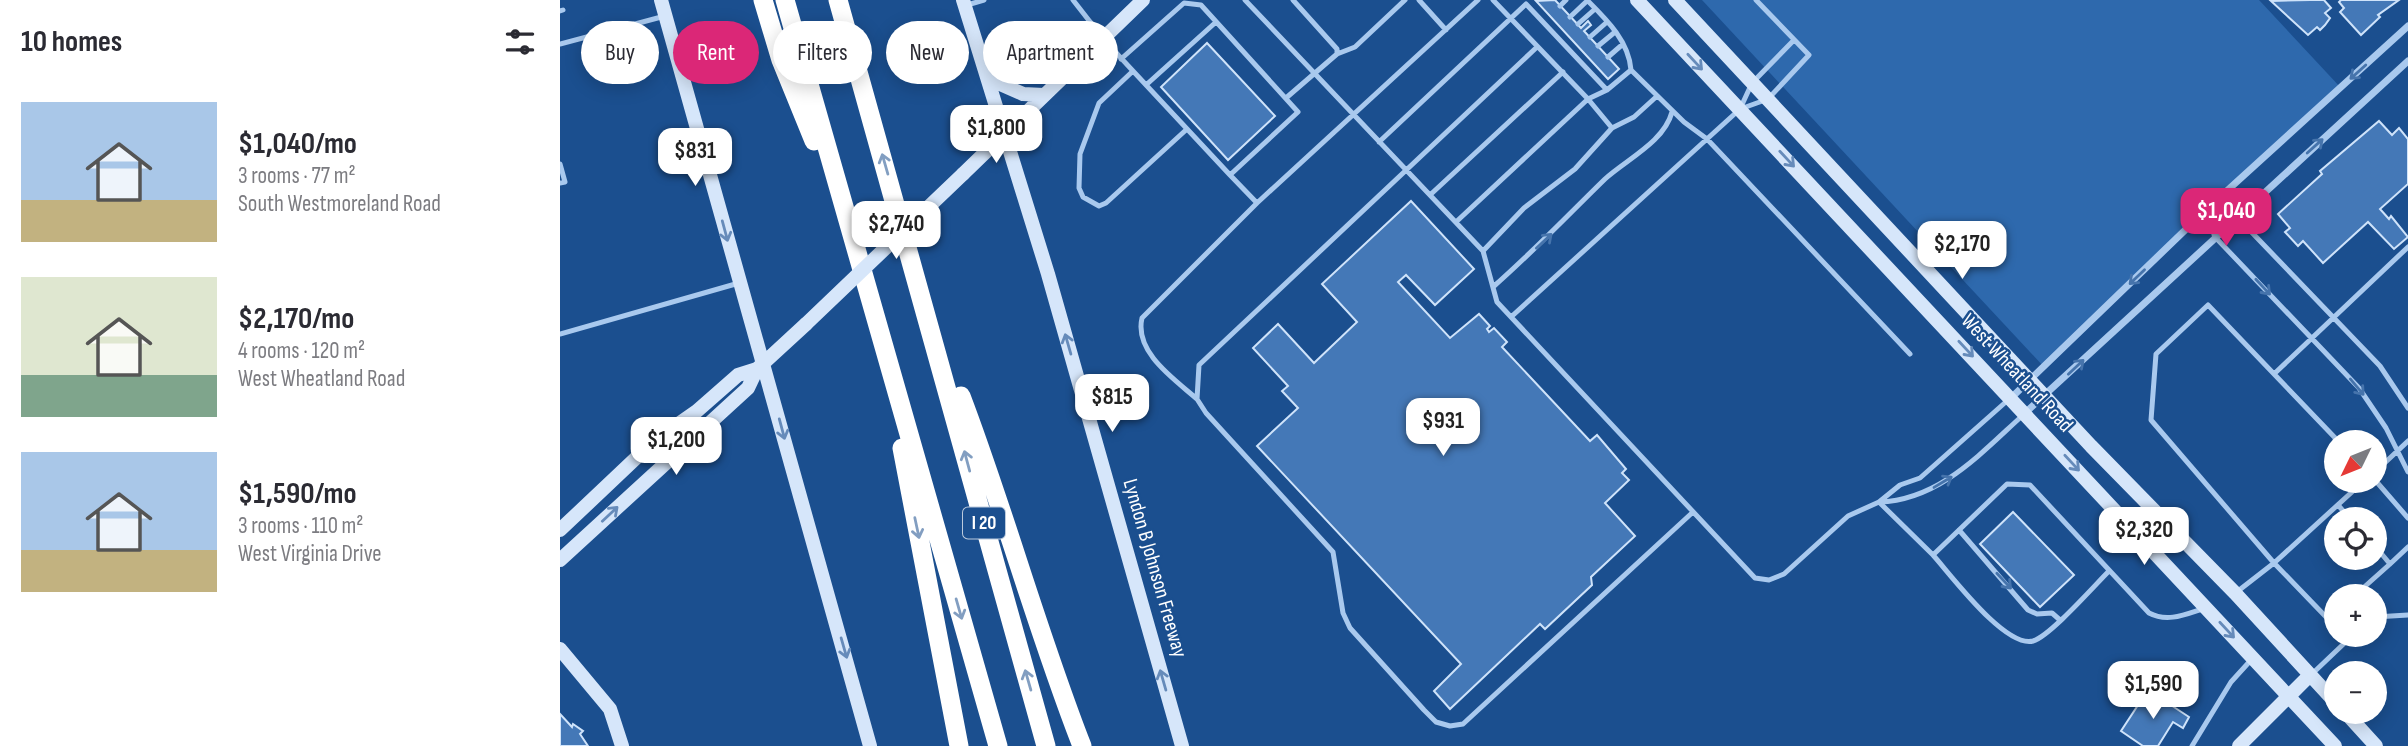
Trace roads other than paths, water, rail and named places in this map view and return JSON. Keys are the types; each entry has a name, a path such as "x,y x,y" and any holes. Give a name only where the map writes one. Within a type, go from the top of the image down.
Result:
{"highway":[{"path":"763,0 781,60 850,230"},
{"name":"I 20","path":"785,0 998,746"},
{"name":"I 20","path":"840,0 1046,746"},
{"path":"924,300 993,480 1082,746"},
{"path":"883,341 960,746"}],"main road":[{"path":"661,0 761,366 870,746"},
{"path":"1118,24 1143,0"},
{"name":"West Wheatland Road","path":"1637,0 2335,746"},
{"name":"West Wheatland Road","path":"1675,0 2044,396 2235,593 2324,690"},
{"name":"Lyndon B Johnson Freeway","path":"964,3 983,61"},
{"name":"Lyndon B Johnson Freeway","path":"991,84 1182,746"},
{"path":"1000,84 1023,94 1044,95"},
{"path":"560,560 748,388 761,366 1055,84"},
{"path":"560,530 654,441 696,411 738,375 761,366"},
{"path":"560,649 582,672 610,709 622,746"},
{"path":"2239,746 2310,675"},
{"path":"2356,724 2376,746"}],"street":[{"path":"2011,398 2208,208 2408,26"},
{"path":"2025,413 2408,61"},
{"path":"2208,208 2237,217"},
{"path":"2208,208 2216,238"}],"lane":[{"path":"964,3 984,0"},
{"path":"1073,0 1089,21"},
{"path":"1245,0 1483,251 1497,302 1755,578 1769,580 1784,574 1848,516 1880,502 1900,485 1920,478 2011,398"},
{"path":"1293,0 1337,49 1337,54"},
{"path":"1286,99 1337,54 1355,47 1405,0"},
{"path":"1419,0 1446,30"},
{"path":"1478,0 1257,203 1142,318 1142,336 1161,368 1197,398 1206,413 1333,552 1343,613 1350,628 1436,722 1450,726 1464,724 1506,688 1693,512"},
{"path":"1493,0 1563,72 1612,128"},
{"path":"1560,6 1566,0"},
{"path":"1570,17 1587,0 1623,44 1630,58 1631,70 1672,112 1707,139 1910,354"},
{"path":"1511,317 1740,110 1768,99 1809,55 1756,0"},
{"path":"1379,142 1528,2 1607,90"},
{"path":"1121,59 1184,4 1201,5 1298,112 1230,175"},
{"path":"1578,24 1595,9"},
{"path":"1543,21 1549,15"},
{"path":"560,44 665,16"},
{"path":"1146,85 1216,22"},
{"path":"1590,37 1607,22"},
{"path":"1554,33 1560,27"},
{"path":"1598,46 1615,32"},
{"path":"1560,40 1567,34"},
{"path":"1740,110 1752,83 1794,40"},
{"path":"1608,57 1623,44"},
{"path":"1197,398 1195,382 1199,365 1537,47"},
{"path":"1573,53 1579,47"},
{"path":"1118,56 1257,203"},
{"path":"1581,62 1587,56"},
{"path":"1590,72 1597,66"},
{"path":"1456,222 1588,99 1607,90 1631,70"},
{"path":"1133,71 1099,103 1080,154 1079,188 1083,197 1099,206 1107,203 1187,129"},
{"path":"1430,195 1563,72"},
{"path":"1483,251 1524,208 1574,169 1612,128 1634,117 1656,97"},
{"path":"1493,287 1606,178 1656,138 1669,122 1672,112"},
{"path":"560,164 565,182 560,183"},
{"path":"2237,217 2380,366 2408,408"},
{"path":"2216,238 2359,388 2386,428 2408,472"},
{"path":"2274,374 2408,247"},
{"path":"560,334 739,283"},
{"path":"2324,616 2274,563 2151,420 2156,354 2208,305 2328,430"},
{"path":"1880,502 1903,502 1950,479 2025,413"},
{"path":"2387,461 2408,441"},
{"path":"1933,555 2007,484 2030,485 2149,614 2157,618 2175,618 2206,607"},
{"path":"2235,593 2274,563 2350,494"},
{"path":"2387,494 2408,518"},
{"path":"1880,502 2000,628 2019,641 2034,641 2060,620 2109,571"},
{"path":"1959,530 2028,610 2037,614 2052,613 2060,620"},
{"path":"2368,584 2408,547"},
{"path":"2387,560 2390,564"},
{"path":"2387,616 2408,615"},
{"path":"2310,675 2340,647"},
{"path":"2192,746 2231,682 2253,658"}]}
